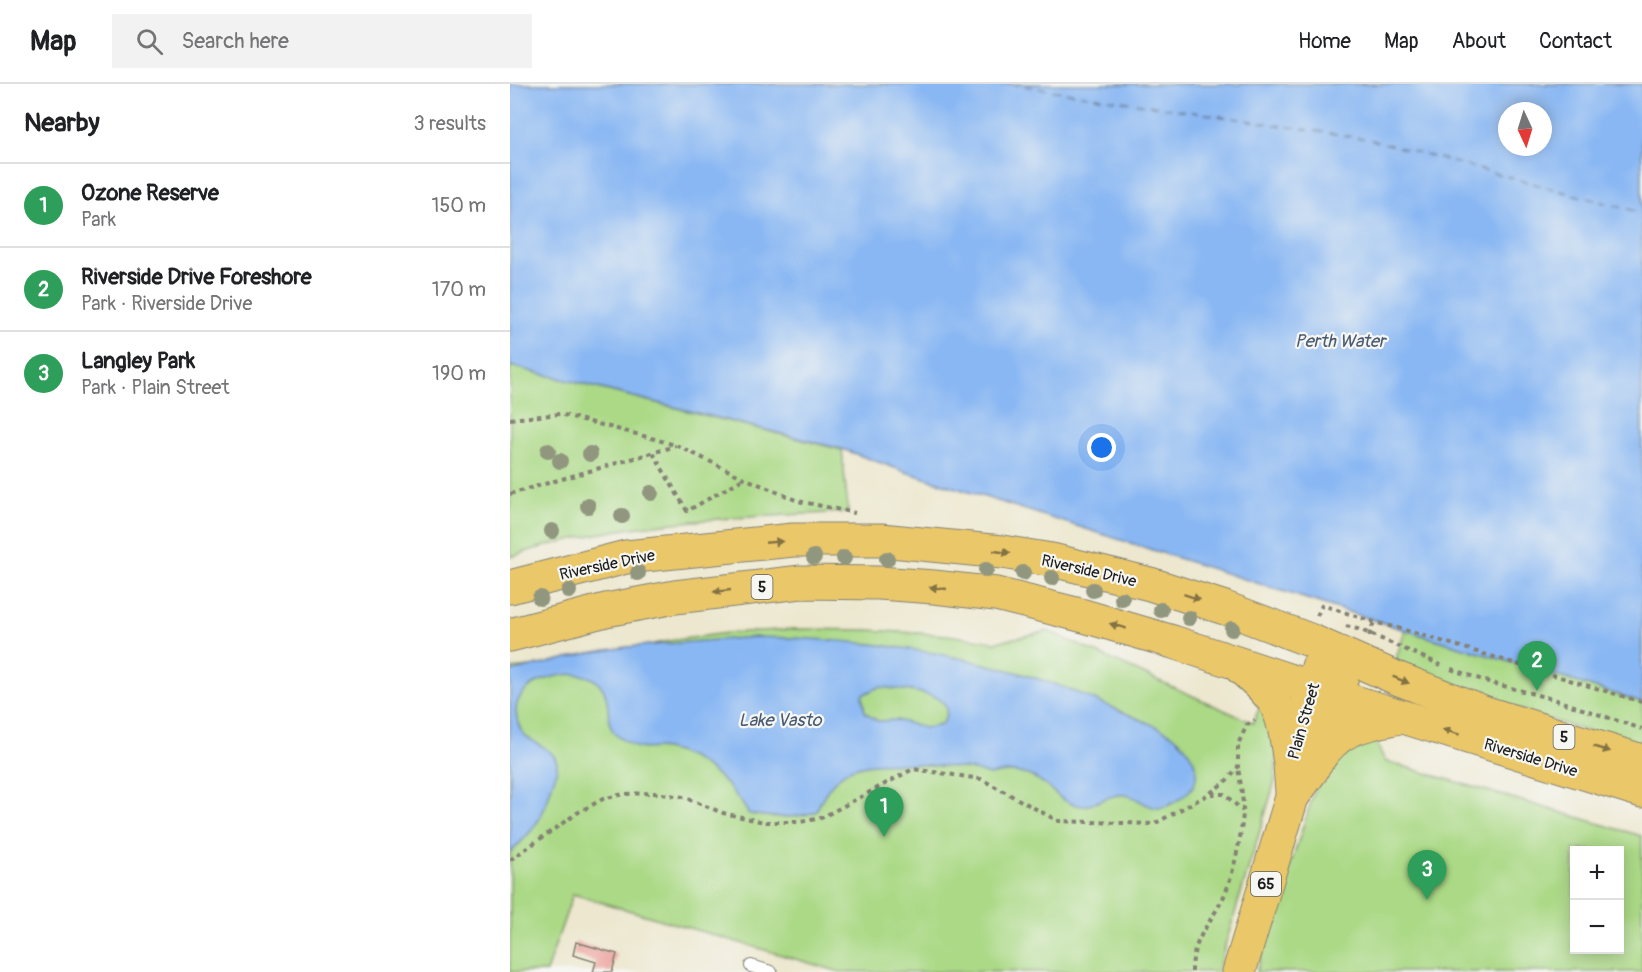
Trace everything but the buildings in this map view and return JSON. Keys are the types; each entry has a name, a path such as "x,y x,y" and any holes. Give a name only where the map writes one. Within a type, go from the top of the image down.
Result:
{"main road":[{"name":"Riverside Drive","path":"510,586 626,557 793,540 881,540 1002,552 1052,560 1150,584 1225,608 1339,639 1486,713 1642,761"},
{"name":"Riverside Drive","path":"510,635 606,610 675,597 801,582 879,583 996,594 1084,616 1234,661 1402,717 1642,791"},
{"name":"Plain Street","path":"1239,972 1339,639"},
{"path":"1234,661 1261,684 1279,706 1298,777"},
{"path":"1298,777 1340,735 1364,725 1402,717"}],"lane":[{"path":"751,966 771,972"}],"path":[{"path":"510,419 560,414 678,446 798,501 860,514"},
{"path":"510,494 678,446"},
{"path":"654,453 687,511 744,478"},
{"path":"1374,622 1339,639 1322,605 1642,702"},
{"path":"1192,972 1192,957 1198,938 1223,899 1240,835 1243,811 1238,744 1246,725 1261,716"},
{"path":"510,860 577,813 603,799 623,794 654,793 682,797 723,813 764,822 800,822 821,818 913,769 981,779 1058,821 1154,824 1209,794 1227,780 1238,767"},
{"path":"1209,794 1224,794 1243,811"}],"green space":[{"path":"510,366 842,450 848,512 677,522 593,535 551,544 510,557"},
{"path":"794,629 868,630 947,635 996,642 1048,631 1253,723 1263,699 1278,727 1275,781 1217,972 840,972 573,894 546,972 510,972 510,669 550,665 668,641 727,633"},
{"path":"1405,630 1642,702 1642,748 1535,715 1395,662"},
{"path":"1371,732 1385,761 1642,836 1642,972 1256,972 1320,774 1336,751"}],"water":[{"name":"Perth Water","path":"510,84 1642,84 1642,702 1405,630 906,472 842,449 510,366"},
{"name":"Lake Vasto","path":"755,637 793,638 906,648 981,663 1065,688 1165,730 1178,739 1188,751 1195,765 1196,779 1183,797 1159,808 1125,795 1112,796 1083,806 1070,803 1040,781 1022,774 1008,772 990,775 971,769 946,766 864,765 852,769 832,784 816,812 782,817 749,814 724,782 703,764 665,749 638,748 618,737 610,724 607,699 599,684 586,676 565,675 542,680 529,688 519,699 516,713 518,724 528,738 552,754 557,766 549,797 541,815 532,830 510,853 510,672 588,653 626,647","holes":["879,687 914,691 938,699 945,705 946,714 941,725 925,728 897,720 878,721 865,712 862,695"]}],"ferry route":[{"path":"1011,84 1368,139 1642,213"}],"place":[{"name":"Riverside Drive Foreshore","path":"1537,691"},
{"name":"Ozone Reserve","path":"884,837"},
{"name":"Langley Park","path":"1427,900"}]}
